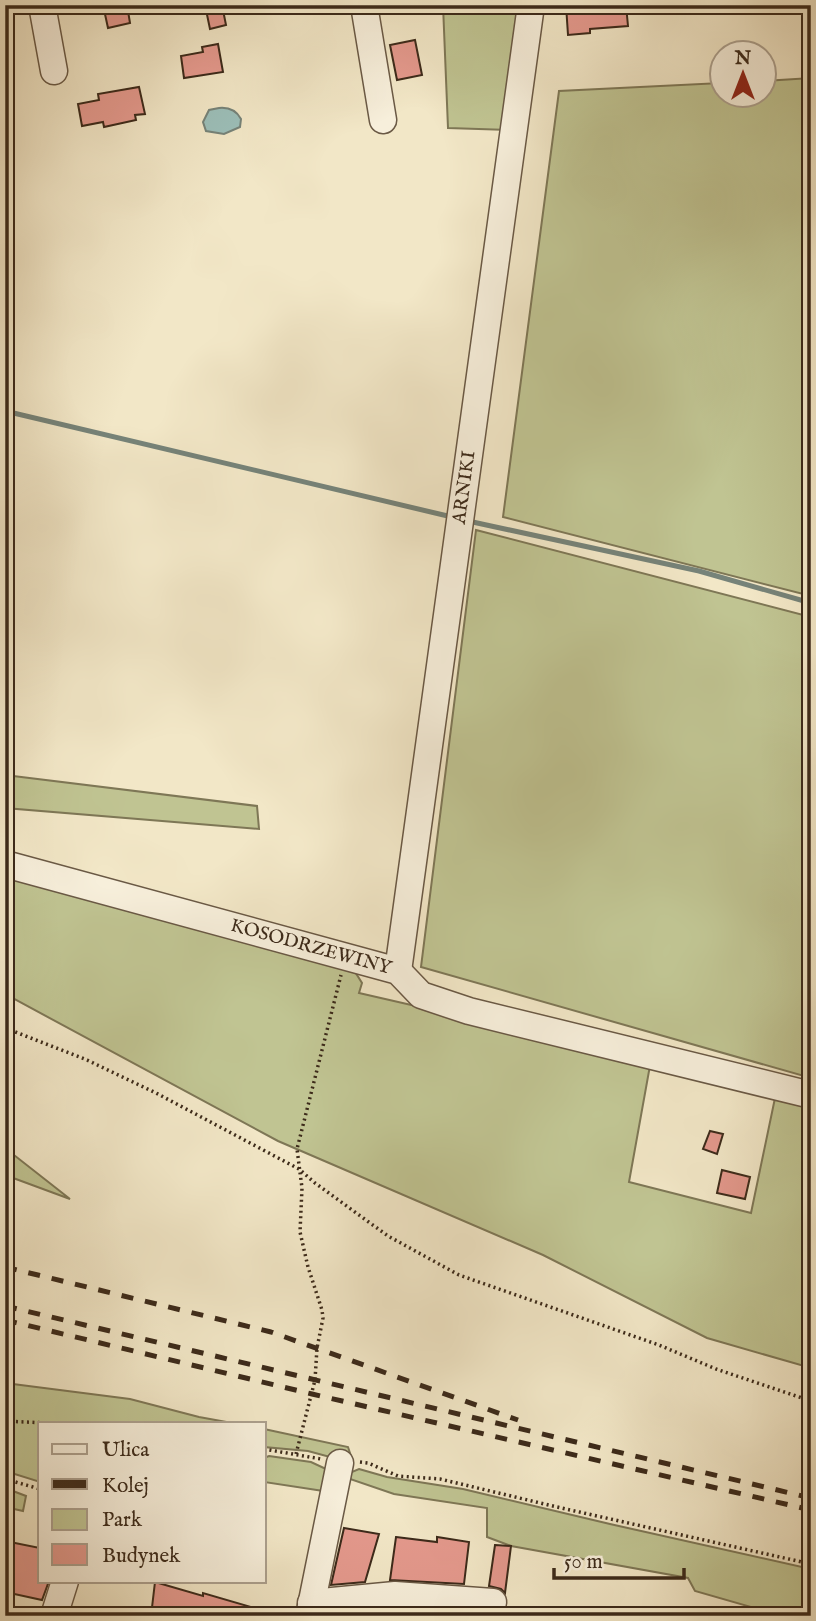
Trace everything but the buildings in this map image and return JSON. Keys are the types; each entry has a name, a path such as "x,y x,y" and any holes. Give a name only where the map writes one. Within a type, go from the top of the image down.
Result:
{"street":[{"path":"42,5 54,71"},
{"path":"364,5 383,120"},
{"name":"ARNIKI","path":"398,971 531,5"},
{"name":"KOSODRZEWINY","path":"5,864 398,971 421,995 469,1011 811,1095"},
{"path":"340,1463 310,1609 387,1595 493,1602"},
{"path":"54,1616 65,1582"}],"path":[{"path":"296,1454 315,1380 317,1348 323,1318 300,1231 302,1188 297,1149 345,956"},
{"path":"5,1028 99,1066 156,1093 299,1169 314,1183 388,1236 459,1275 811,1401"},
{"path":"5,1421 38,1423"},
{"path":"266,1449 340,1463 368,1463 398,1476 440,1479 811,1564"},
{"path":"5,1479 38,1488"}],"green space":[{"path":"443,5 524,5 509,130 448,128"},
{"path":"811,78 811,596 503,517 559,91 708,84 708,108 778,108 778,80"},
{"path":"476,530 811,617 811,1078 421,967"},
{"path":"5,775 257,806 259,829 5,808"},
{"path":"5,864 345,956 362,983 359,993 651,1060 629,1182 751,1213 775,1098 811,1107 811,1368 707,1338 543,1255 278,1141 5,994"},
{"path":"5,1151 14,1155 70,1199 5,1175"},
{"path":"5,1383 130,1399 226,1422 38,1422 38,1481 5,1471"},
{"path":"266,1429 348,1447 351,1456 330,1457 308,1451 266,1447"},
{"path":"266,1457 311,1462 326,1469 330,1492 266,1482"},
{"path":"359,1469 387,1477 463,1489 811,1569 811,1616 782,1616 695,1591 688,1578 511,1546 487,1537 487,1508 394,1494 350,1479 347,1474"},
{"path":"5,1488 26,1496 23,1511 5,1507"}],"water":[{"path":"219,108 237,113 241,119 240,127 224,134 206,131 203,122 209,110"}],"waterway":[{"path":"5,411 452,517"},
{"path":"468,521 699,571 811,603"}],"railway":[{"path":"5,1267 271,1332 518,1420"},
{"path":"5,1306 811,1498"},
{"path":"5,1320 811,1510"}]}
